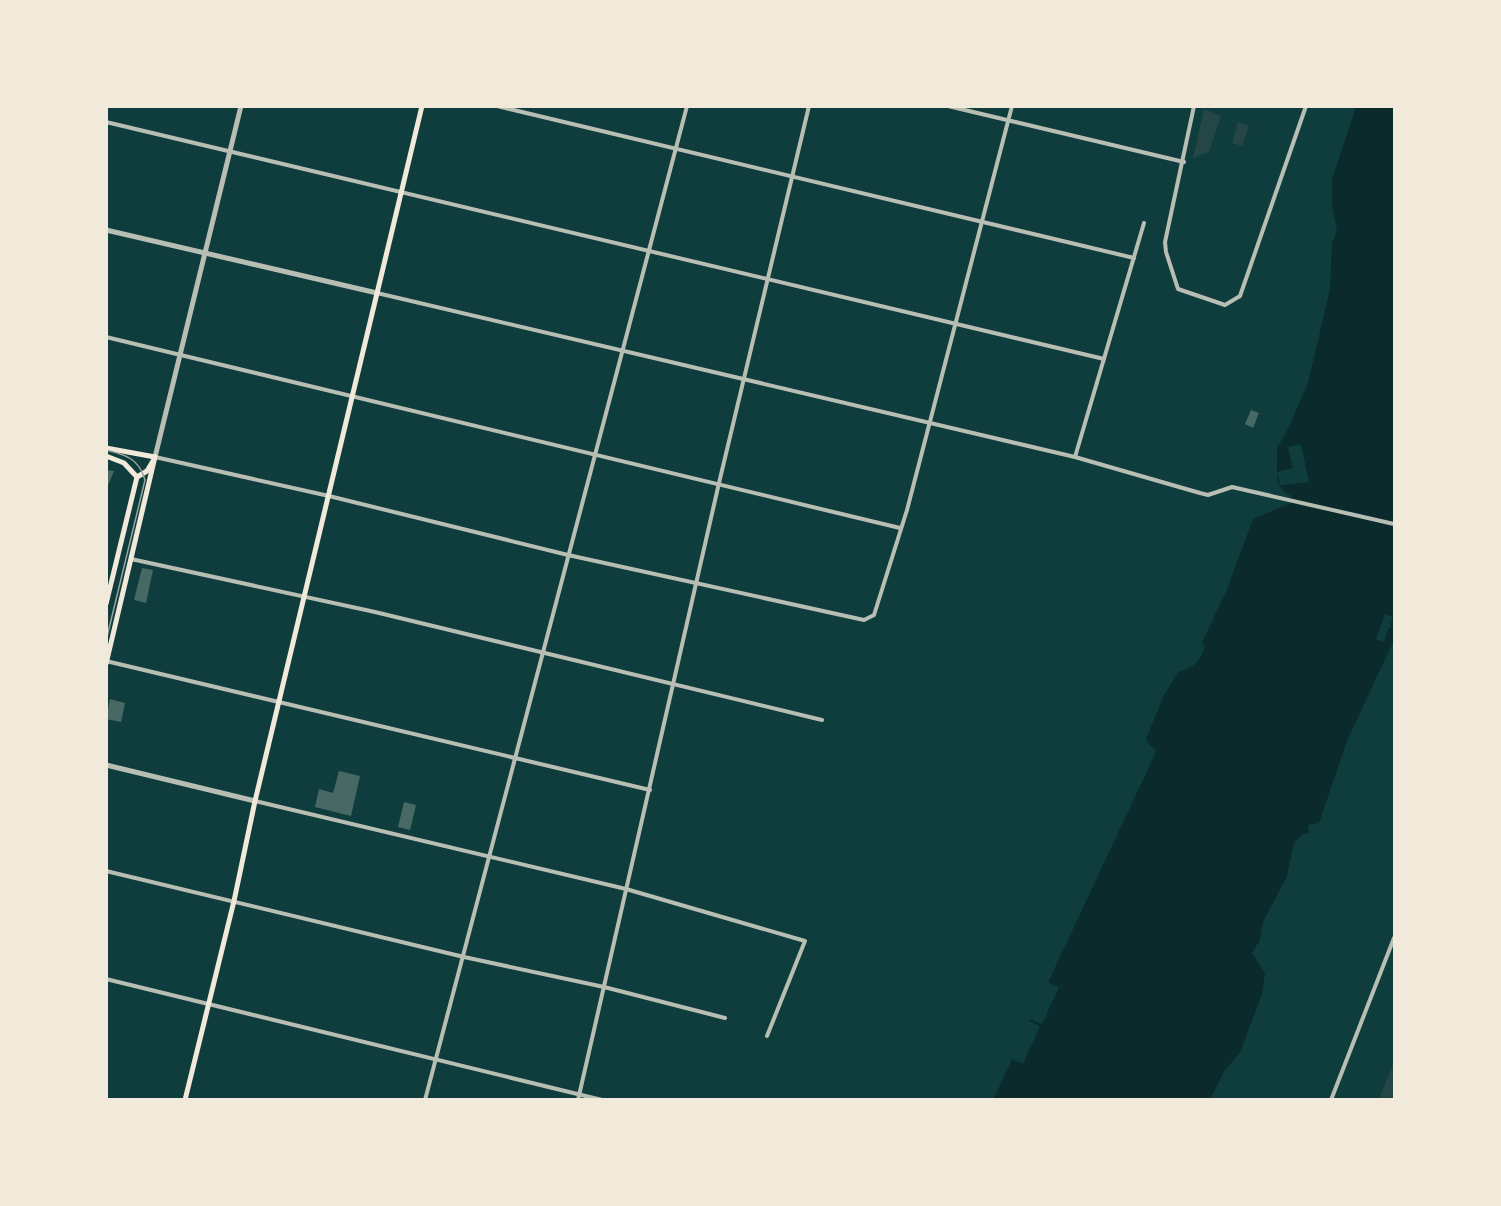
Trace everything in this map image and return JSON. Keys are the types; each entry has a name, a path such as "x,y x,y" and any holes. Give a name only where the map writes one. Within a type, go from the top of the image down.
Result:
{"main road":[{"path":"185,1100 422,106"},
{"path":"106,448 155,457"},
{"path":"106,456 124,463 137,477"},
{"path":"106,604 137,477 147,471 155,457"},
{"path":"107,662 155,457"}],"street":[{"path":"241,106 155,457 329,496 568,555 864,620 874,615 907,510 1010,121 1012,106"},
{"path":"497,106 1134,258"},
{"path":"425,1100 687,106"},
{"path":"578,1100 719,483 746,380 809,106"},
{"path":"948,106 1184,162"},
{"path":"1194,106 1166,242 1166,252 1178,289 1223,305 1239,298 1306,106"},
{"path":"106,122 649,249 956,326 1104,359"},
{"path":"1075,458 1144,223"},
{"path":"106,230 1075,458 1208,495 1232,487 1395,524"},
{"path":"106,338 352,394 900,528"},
{"path":"131,559 304,596 822,720"},
{"path":"107,662 280,700 650,790"},
{"path":"106,765 626,889 806,942 767,1036"},
{"path":"106,871 464,957 604,987 725,1018"},
{"path":"1331,1100 1395,938"},
{"path":"106,979 602,1100"}],"shaded area":[{"path":"1356,107 1394,107 1394,640 1347,741 1319,823 1308,825 1309,833 1302,835 1294,843 1287,876 1263,922 1260,940 1252,953 1265,973 1262,994 1240,1053 1225,1070 1210,1099 993,1100 1155,754 1156,750 1149,745 1146,739 1164,695 1178,672 1195,664 1203,652 1205,647 1202,642 1226,592 1253,519 1291,503 1291,496 1283,491 1277,481 1277,448 1308,383 1330,289 1332,243 1337,230 1332,205 1332,179"},
{"path":"1204,109 1221,116 1209,152 1193,158"},
{"path":"1238,122 1249,126 1242,146 1232,143"},
{"path":"1394,1062 1394,1099 1379,1099"}],"pier":[{"path":"1301,444 1309,482 1280,485 1277,472 1293,468 1288,447"},
{"path":"1385,614 1393,617 1390,625 1394,629 1389,627 1384,642 1376,639"},
{"path":"1047,982 1059,987 1042,1024 1030,1019"},
{"path":"1029,1021 1040,1026 1023,1064 1012,1059"}],"building":[{"path":"1251,410 1259,413 1253,428 1245,424"},
{"path":"106,470 114,471 107,488 106,488"},
{"path":"142,568 153,570 146,603 134,600"},
{"path":"110,699 125,703 121,722 106,719"},
{"path":"339,771 360,776 351,816 315,807 319,789 333,793"},
{"path":"404,802 416,805 410,830 398,827"}],"tram line":[{"path":"106,450 131,459 139,467 145,480 106,641"}]}
